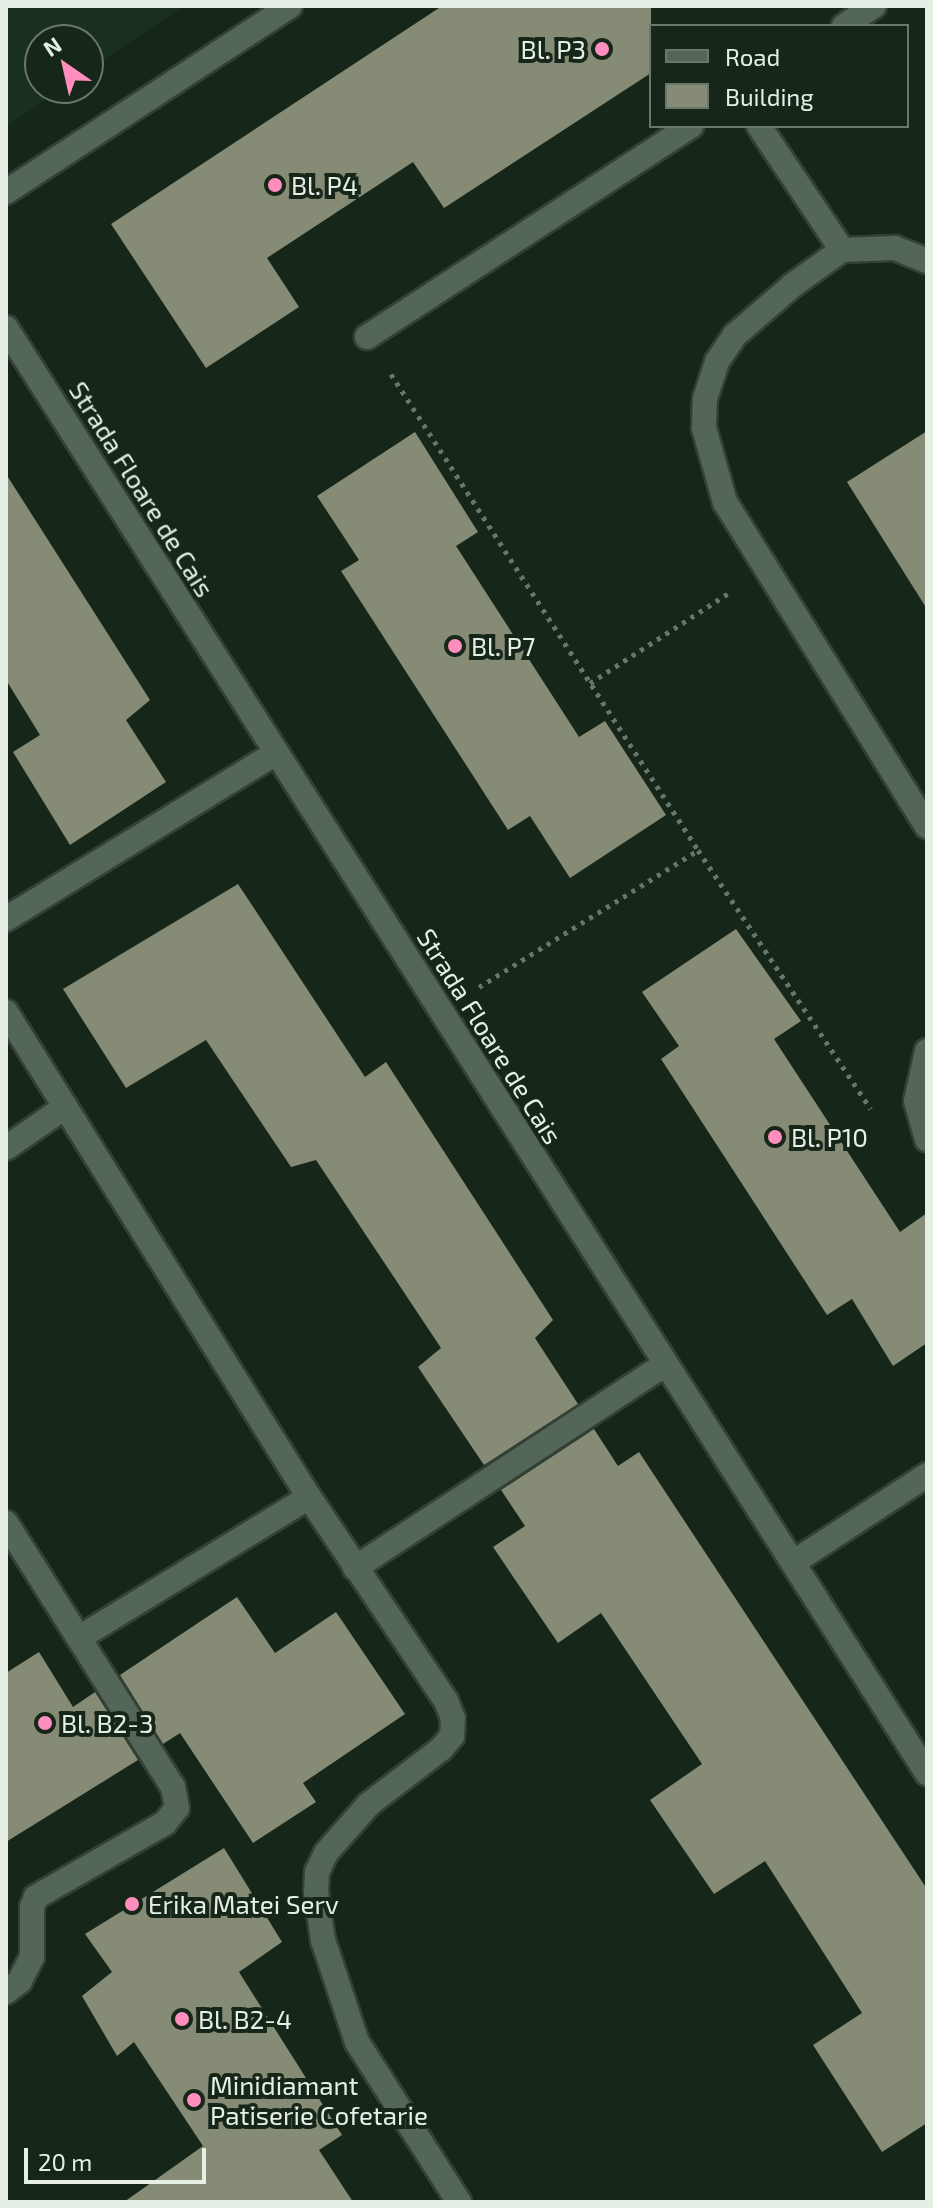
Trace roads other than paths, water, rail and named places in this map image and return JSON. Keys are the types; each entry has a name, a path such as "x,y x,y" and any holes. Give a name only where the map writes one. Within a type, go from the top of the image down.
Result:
{"street":[{"path":"6,192 290,6"},
{"path":"847,24 874,6"},
{"path":"367,337 688,128"},
{"path":"760,128 842,250"},
{"path":"927,261 894,248 842,250 793,285 735,335 717,362 705,398 704,428 725,502 927,826"},
{"name":"Strada Floare de Cais","path":"6,328 927,1773"},
{"path":"6,919 276,753"},
{"path":"6,1012 309,1497 446,1701 453,1718 452,1736 441,1749 369,1804 326,1853 317,1872 317,1905 323,1940 357,2042 459,2202"},
{"path":"927,1051 916,1101 927,1139"},
{"path":"6,1148 65,1107"},
{"path":"355,1568 665,1364"},
{"path":"794,1562 927,1475"},
{"path":"79,1638 309,1497"},
{"path":"6,1523 173,1787 177,1808 165,1823 36,1897 32,1907 32,1957 20,1981 6,1992"}],"place":[{"name":"Bl. P3","path":"602,49"},
{"name":"Bl. P4","path":"275,185"},
{"name":"Bl. P7","path":"455,646"},
{"name":"Bl. P10","path":"775,1137"},
{"name":"Bl. B2-3","path":"45,1723"},
{"name":"Erika Matei Serv","path":"132,1904"},
{"name":"Bl. B2-4","path":"182,2019"},
{"name":"Minidiamant Patiserie Cofetarie","path":"194,2100"}]}
